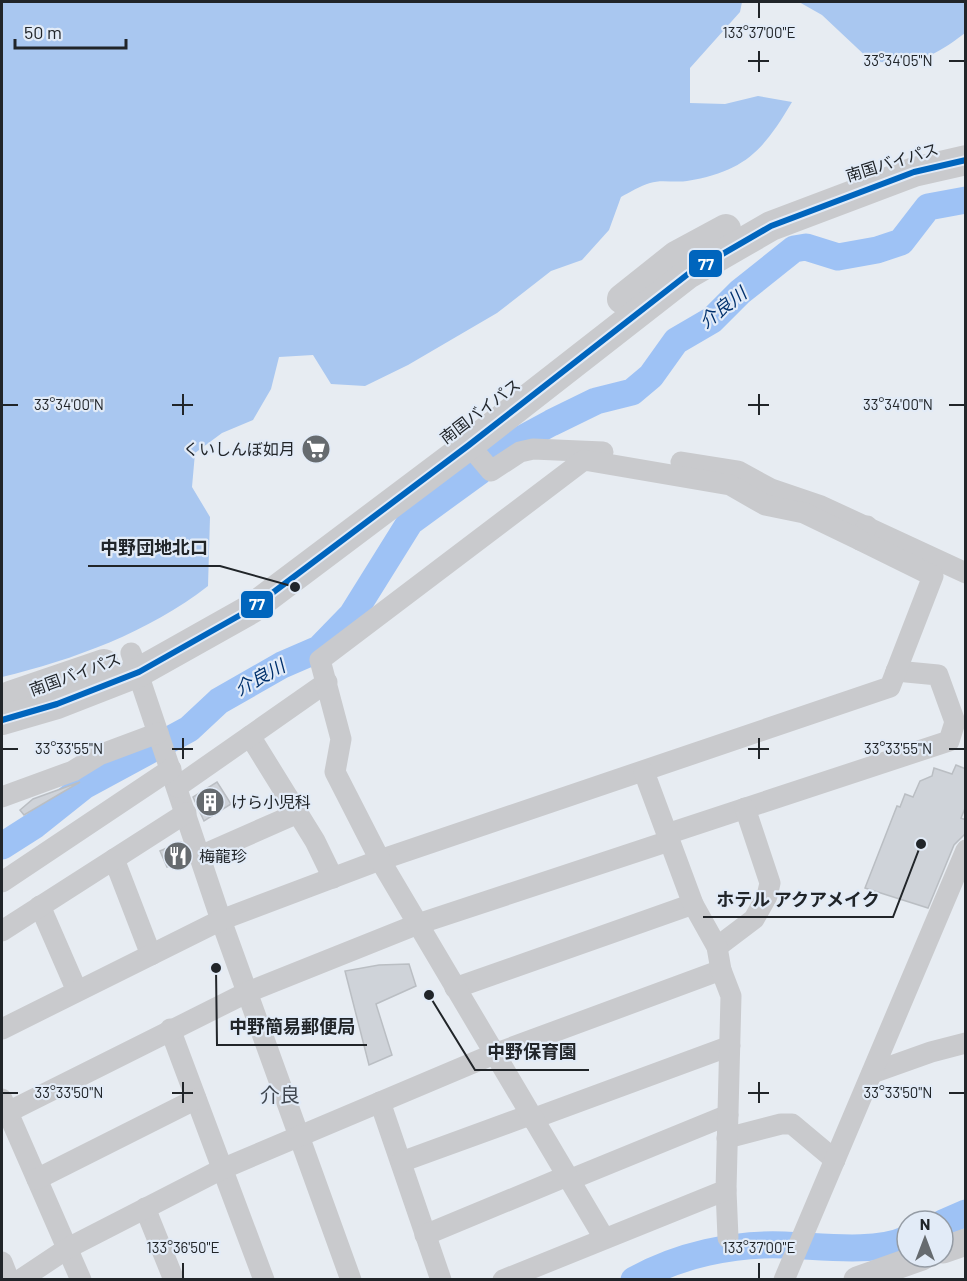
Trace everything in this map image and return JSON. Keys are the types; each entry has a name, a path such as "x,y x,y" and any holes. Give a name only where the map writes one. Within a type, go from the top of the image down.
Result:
{"highway":[{"name":"南国バイパス","path":"2,699 135,663 243,592 564,346 676,256 762,209 844,176 966,139"},
{"name":"南国バイパス","path":"2,720 57,704 135,663 251,609 469,445 688,274 771,226 914,172 966,160"}],"main road":[{"path":"857,1280 895,1267"}],"street":[{"path":"2,1029 221,920 380,860 644,772 662,762 890,687 933,576 821,506 771,489 738,471 581,449 555,448 520,452 491,471 469,445"},
{"path":"604,1238 380,860 335,772 340,739 320,660 584,460 730,485 765,505 804,513 966,573"},
{"path":"135,663 221,920 351,1280"},
{"path":"81,1280 3,1108 248,992 418,924 745,808 949,741 955,722 938,675 896,671"},
{"path":"2,797 73,771 99,755 166,756 250,736 327,682"},
{"path":"250,736 315,841 333,878"},
{"path":"2,882 166,756"},
{"path":"644,772 693,904 717,947 721,970 731,996 726,1190 728,1238"},
{"path":"717,947 754,919 768,896 770,883 745,808"},
{"path":"2,931 186,813"},
{"path":"200,856 298,813"},
{"path":"784,1280 966,850"},
{"path":"114,859 150,955"},
{"path":"455,988 693,904"},
{"path":"40,906 77,991"},
{"path":"20,1280 68,1248 222,1169 494,1054 721,970"},
{"path":"170,1029 264,1280"},
{"path":"872,1073 966,1043"},
{"path":"401,1162 730,1046"},
{"path":"37,1179 196,1099"},
{"path":"380,1102 441,1280"},
{"path":"425,1235 728,1115"},
{"path":"727,1138 781,1124 792,1124 835,1160"},
{"path":"514,1277 604,1238 726,1190"},
{"path":"145,1208 174,1280"},
{"path":"2,1262 9,1280"}],"shaded area":[{"path":"2,2 742,2 740,12 690,68 690,103 725,104 758,96 792,102 772,134 738,165 707,177 646,184 621,197 609,230 582,260 551,271 497,313 408,365 365,386 331,384 313,355 279,357 271,389 253,420 222,433 195,453 192,487 210,517 208,586 136,631 83,653 2,677"},
{"path":"799,2 965,2 965,33 942,49 922,58 900,62 872,62 822,15"}],"building":[{"path":"956,765 966,769 966,806 961,818 966,820 966,833 954,845 928,908 865,888 897,806 900,807 905,794 913,797 920,781 932,776 934,768 952,774"},
{"path":"80,782 24,815 20,810 33,799"},
{"name":"けら小児科","path":"217,782 231,804 204,821 193,797"},
{"path":"181,842 187,859 167,867 160,851"},
{"path":"409,964 416,986 376,1004 392,1055 369,1065 345,971 379,965"}],"waterway":[{"name":"介良川","path":"490,461 507,447 596,401 632,392 651,376 676,341 712,320 740,292 794,249 806,247 838,257 877,250 901,242 928,207 966,200"},
{"name":"介良川","path":"2,846 35,825 84,786 189,729 219,701 282,665 319,649 352,615 410,522 480,471"},
{"path":"955,1218 966,1213"},
{"path":"634,1280 688,1257 746,1246 863,1248 895,1244"}],"transit line":[{"name":"77","path":"2,720 57,704 139,672 251,609 469,445 688,274 771,226 914,172 966,160"}],"place":[{"name":"くいしんぼ如月","path":"316,449"},
{"name":"中野団地北口","path":"295,587"},
{"name":"けら小児科","path":"210,802"},
{"name":"ホテル アクアメイク","path":"921,844"},
{"name":"梅龍珍","path":"178,856"},
{"name":"中野簡易郵便局","path":"216,968"},
{"name":"中野保育園","path":"429,995"}],"district":[{"name":"介良","path":"280,1095"}]}
